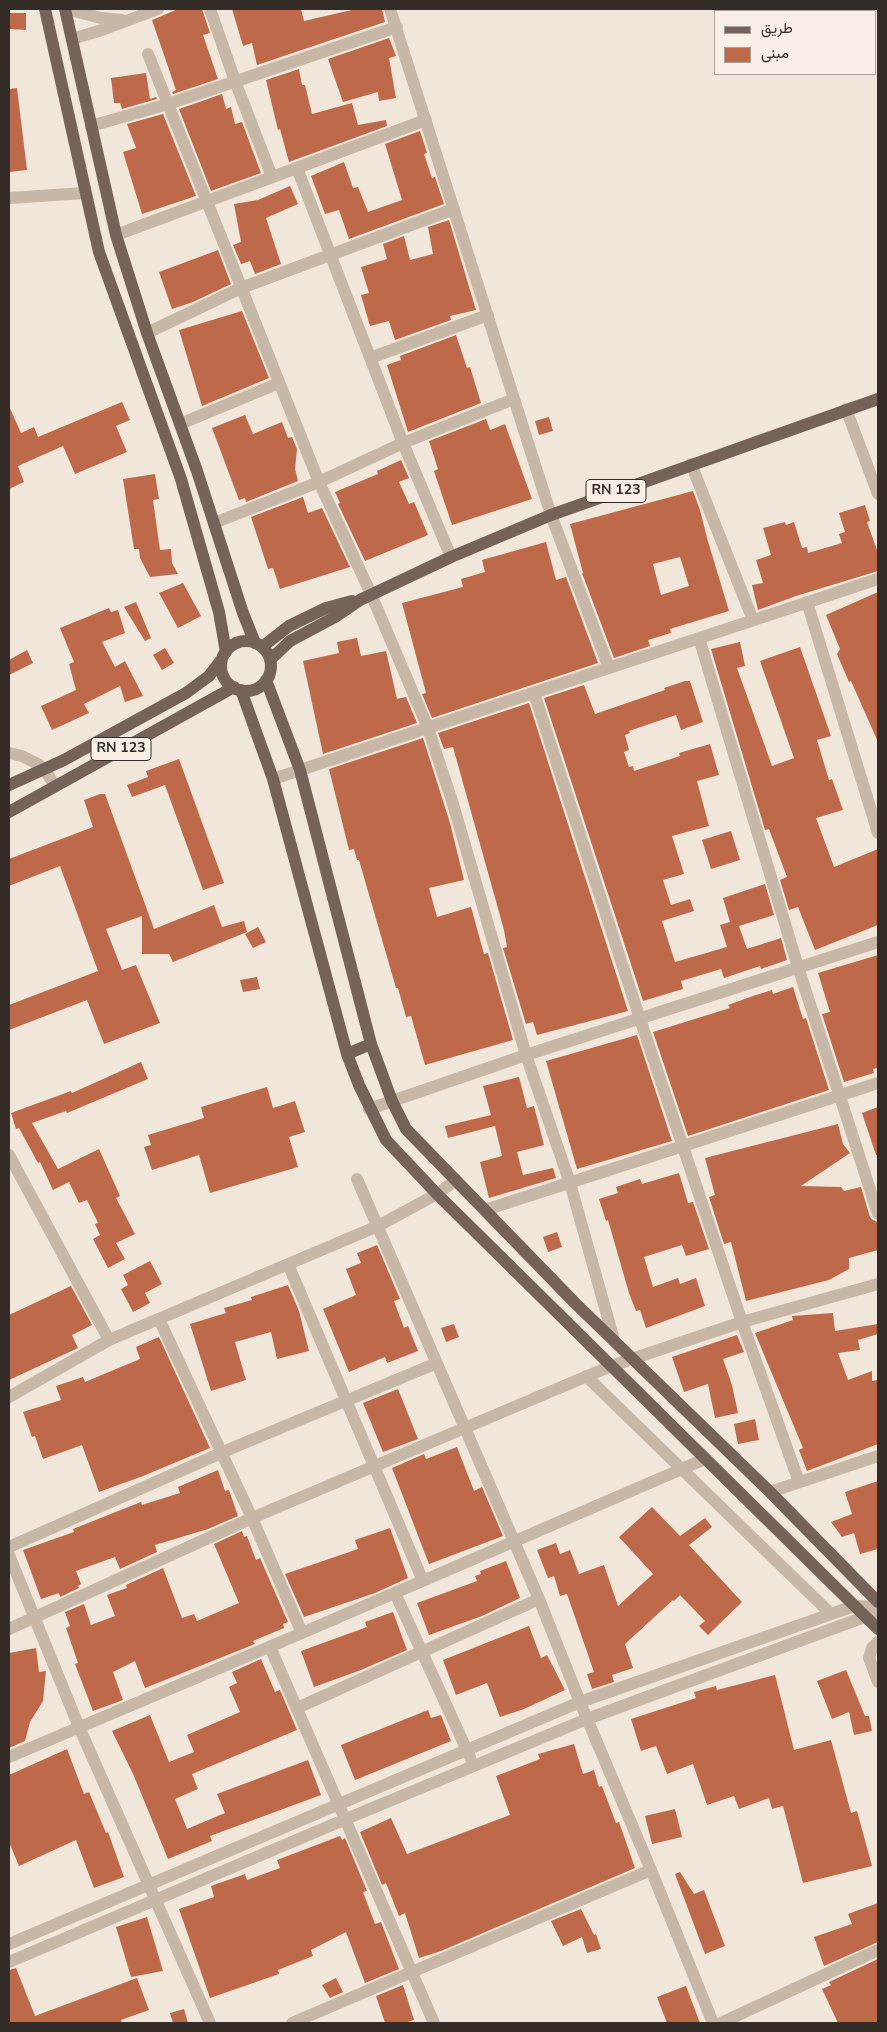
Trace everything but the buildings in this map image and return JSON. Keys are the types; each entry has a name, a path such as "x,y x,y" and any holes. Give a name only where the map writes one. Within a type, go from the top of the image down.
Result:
{"main road":[{"path":"45,9 99,252 181,479 219,612 224,655 223,675 237,689 274,779 347,1054 369,1109 386,1140 437,1194 878,1629"},
{"path":"66,9 116,235 148,333 258,645"},
{"path":"52,43 72,39"},
{"name":"RN 123","path":"270,660 290,641 366,597 451,558 552,515 878,399"},
{"name":"RN 123","path":"258,645 289,626 326,608 366,597"},
{"path":"224,655 236,643 248,641 258,645 267,653 270,660 270,674 260,687 251,690 237,689"},
{"name":"RN 123","path":"9,785 45,770 194,688 209,676 224,655"},
{"path":"266,680 300,770 372,1044 392,1100 406,1129 576,1303 770,1492 878,1602"},
{"name":"RN 123","path":"9,812 237,689"},
{"path":"347,1054 372,1044"}],"street":[{"path":"66,9 102,18 124,20"},
{"path":"72,39 158,9"},
{"path":"210,9 272,177"},
{"path":"390,9 552,515 609,668"},
{"path":"91,126 168,104 397,27"},
{"path":"148,54 366,597 428,728 453,804 526,1055 570,1183 614,1340"},
{"path":"116,235 206,200 426,120"},
{"path":"297,168 403,443 451,558"},
{"path":"9,198 85,193"},
{"path":"148,333 241,288 454,209"},
{"path":"370,358 488,315"},
{"path":"180,424 279,383"},
{"path":"214,523 319,482 403,443 514,399"},
{"path":"846,409 878,494"},
{"path":"692,464 753,620"},
{"path":"274,779 878,579"},
{"path":"807,602 878,833"},
{"path":"699,638 798,967 878,1214"},
{"path":"534,693 640,1018 798,1482"},
{"path":"9,753 31,760 45,770 55,786"},
{"path":"369,1109 526,1055 878,942"},
{"path":"485,1210 878,1083"},
{"path":"9,1155 109,1340"},
{"path":"358,1179 539,1599 713,2023"},
{"path":"9,1397 109,1340 378,1226 437,1194 456,1180"},
{"path":"288,1264 423,1581"},
{"path":"9,1629 252,1518 610,1366 742,1322 878,1284"},
{"path":"159,1319 222,1452 302,1633"},
{"path":"9,1547 222,1452 437,1363"},
{"path":"586,1376 831,1614"},
{"path":"770,1492 878,1456"},
{"path":"9,1757 706,1459"},
{"path":"9,1555 79,1727 210,2023"},
{"path":"395,1593 474,1766"},
{"path":"296,1708 421,1650 539,1599"},
{"path":"9,1944 580,1702 854,1606 878,1607"},
{"path":"9,1962 587,1719 878,1612"},
{"path":"878,1642 872,1648 869,1658 878,1682"},
{"path":"270,1647 434,2023"},
{"path":"292,2023 651,1870"},
{"path":"720,2023 878,1950"}]}
